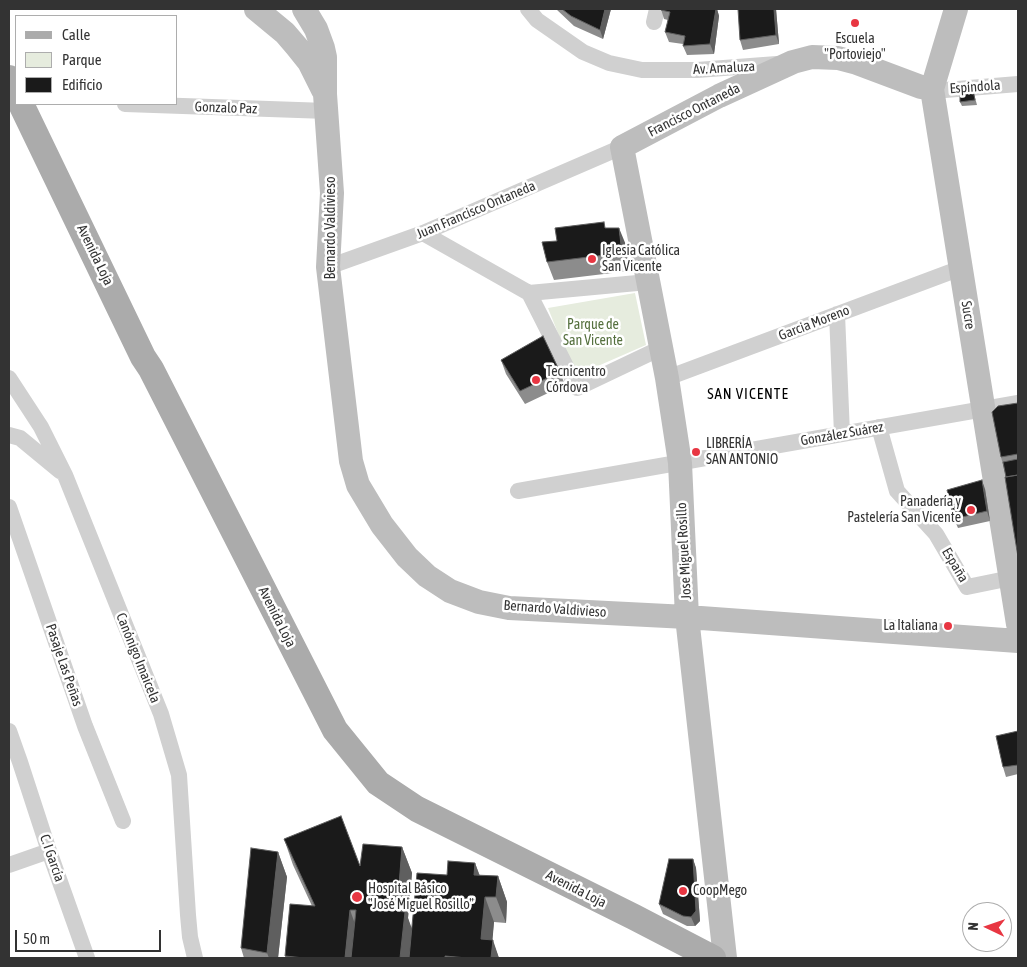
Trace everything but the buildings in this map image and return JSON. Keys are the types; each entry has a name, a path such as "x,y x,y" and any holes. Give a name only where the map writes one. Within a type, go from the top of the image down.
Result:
{"main road":[{"name":"Bernardo Valdivieso","path":"256,9 285,33 309,62 326,103"},
{"name":"Bernardo Valdivieso","path":"304,9 316,29 325,57 332,193 328,266 351,462 358,485 382,525 408,557 427,576 457,594 479,602 509,608 687,617 1018,640"},
{"name":"Sucre","path":"956,9 932,88 1018,624"},
{"name":"Av. Amaluza","path":"793,62 812,57 838,58 857,63 921,87 932,88"},
{"name":"Francisco Ontaneda","path":"622,147 719,96 793,62"},
{"path":"9,78 15,91"},
{"name":"Avenida Loja","path":"21,105 143,358 151,369 335,730 378,783 417,809 708,957"},
{"name":"Jose Miguel Rosillo","path":"622,147 667,378 680,462 687,617 708,957"}],"street":[{"path":"316,9 319,17 319,37"},
{"name":"Av. Amaluza","path":"528,9 537,20 583,52 609,63 642,70 697,70 793,62"},
{"name":"Espíndola","path":"932,88 945,90 1018,84"},
{"name":"Gonzalo Paz","path":"178,104 326,103"},
{"name":"Juan Francisco Ontaneda","path":"328,266 423,233 622,147"},
{"path":"423,233 529,293 577,388 661,348"},
{"name":"Garcia Moreno","path":"667,378 961,268"},
{"path":"529,293 648,282"},
{"path":"837,314 842,434"},
{"name":"Canónigo Imaicela","path":"9,378 42,427 65,475 161,714 179,776 188,915 190,937 195,958"},
{"name":"González Suárez","path":"518,491 1018,403"},
{"name":"España","path":"879,428 898,491 936,534 968,587 1011,578"},
{"path":"9,435 20,438 65,475"},
{"name":"Pasaje Las Peñas","path":"9,506 85,726 123,822"},
{"path":"9,731 13,757"},
{"name":"C. I García","path":"13,757 87,958"},
{"path":"9,865 49,851"}],"green space":[{"name":"Parque de San Vicente","path":"635,293 646,345 575,376 548,308"}],"place":[{"name":"Escuela \"Portoviejo\"","path":"855,23"},
{"name":"Iglesia Católica San Vicente","path":"592,259"},
{"name":"Tecnicentro Córdova","path":"536,380"},
{"name":"LIBRERÍA SAN ANTONIO","path":"696,452"},
{"name":"Panadería y Pastelería San Vicente","path":"971,510"},
{"name":"La Italiana","path":"948,626"},
{"name":"CoopMego","path":"683,891"},
{"name":"Hospital Básico \"José Miguel Rosillo\"","path":"357,897"}],"district":[{"name":"SAN VICENTE","path":"748,394"}]}
